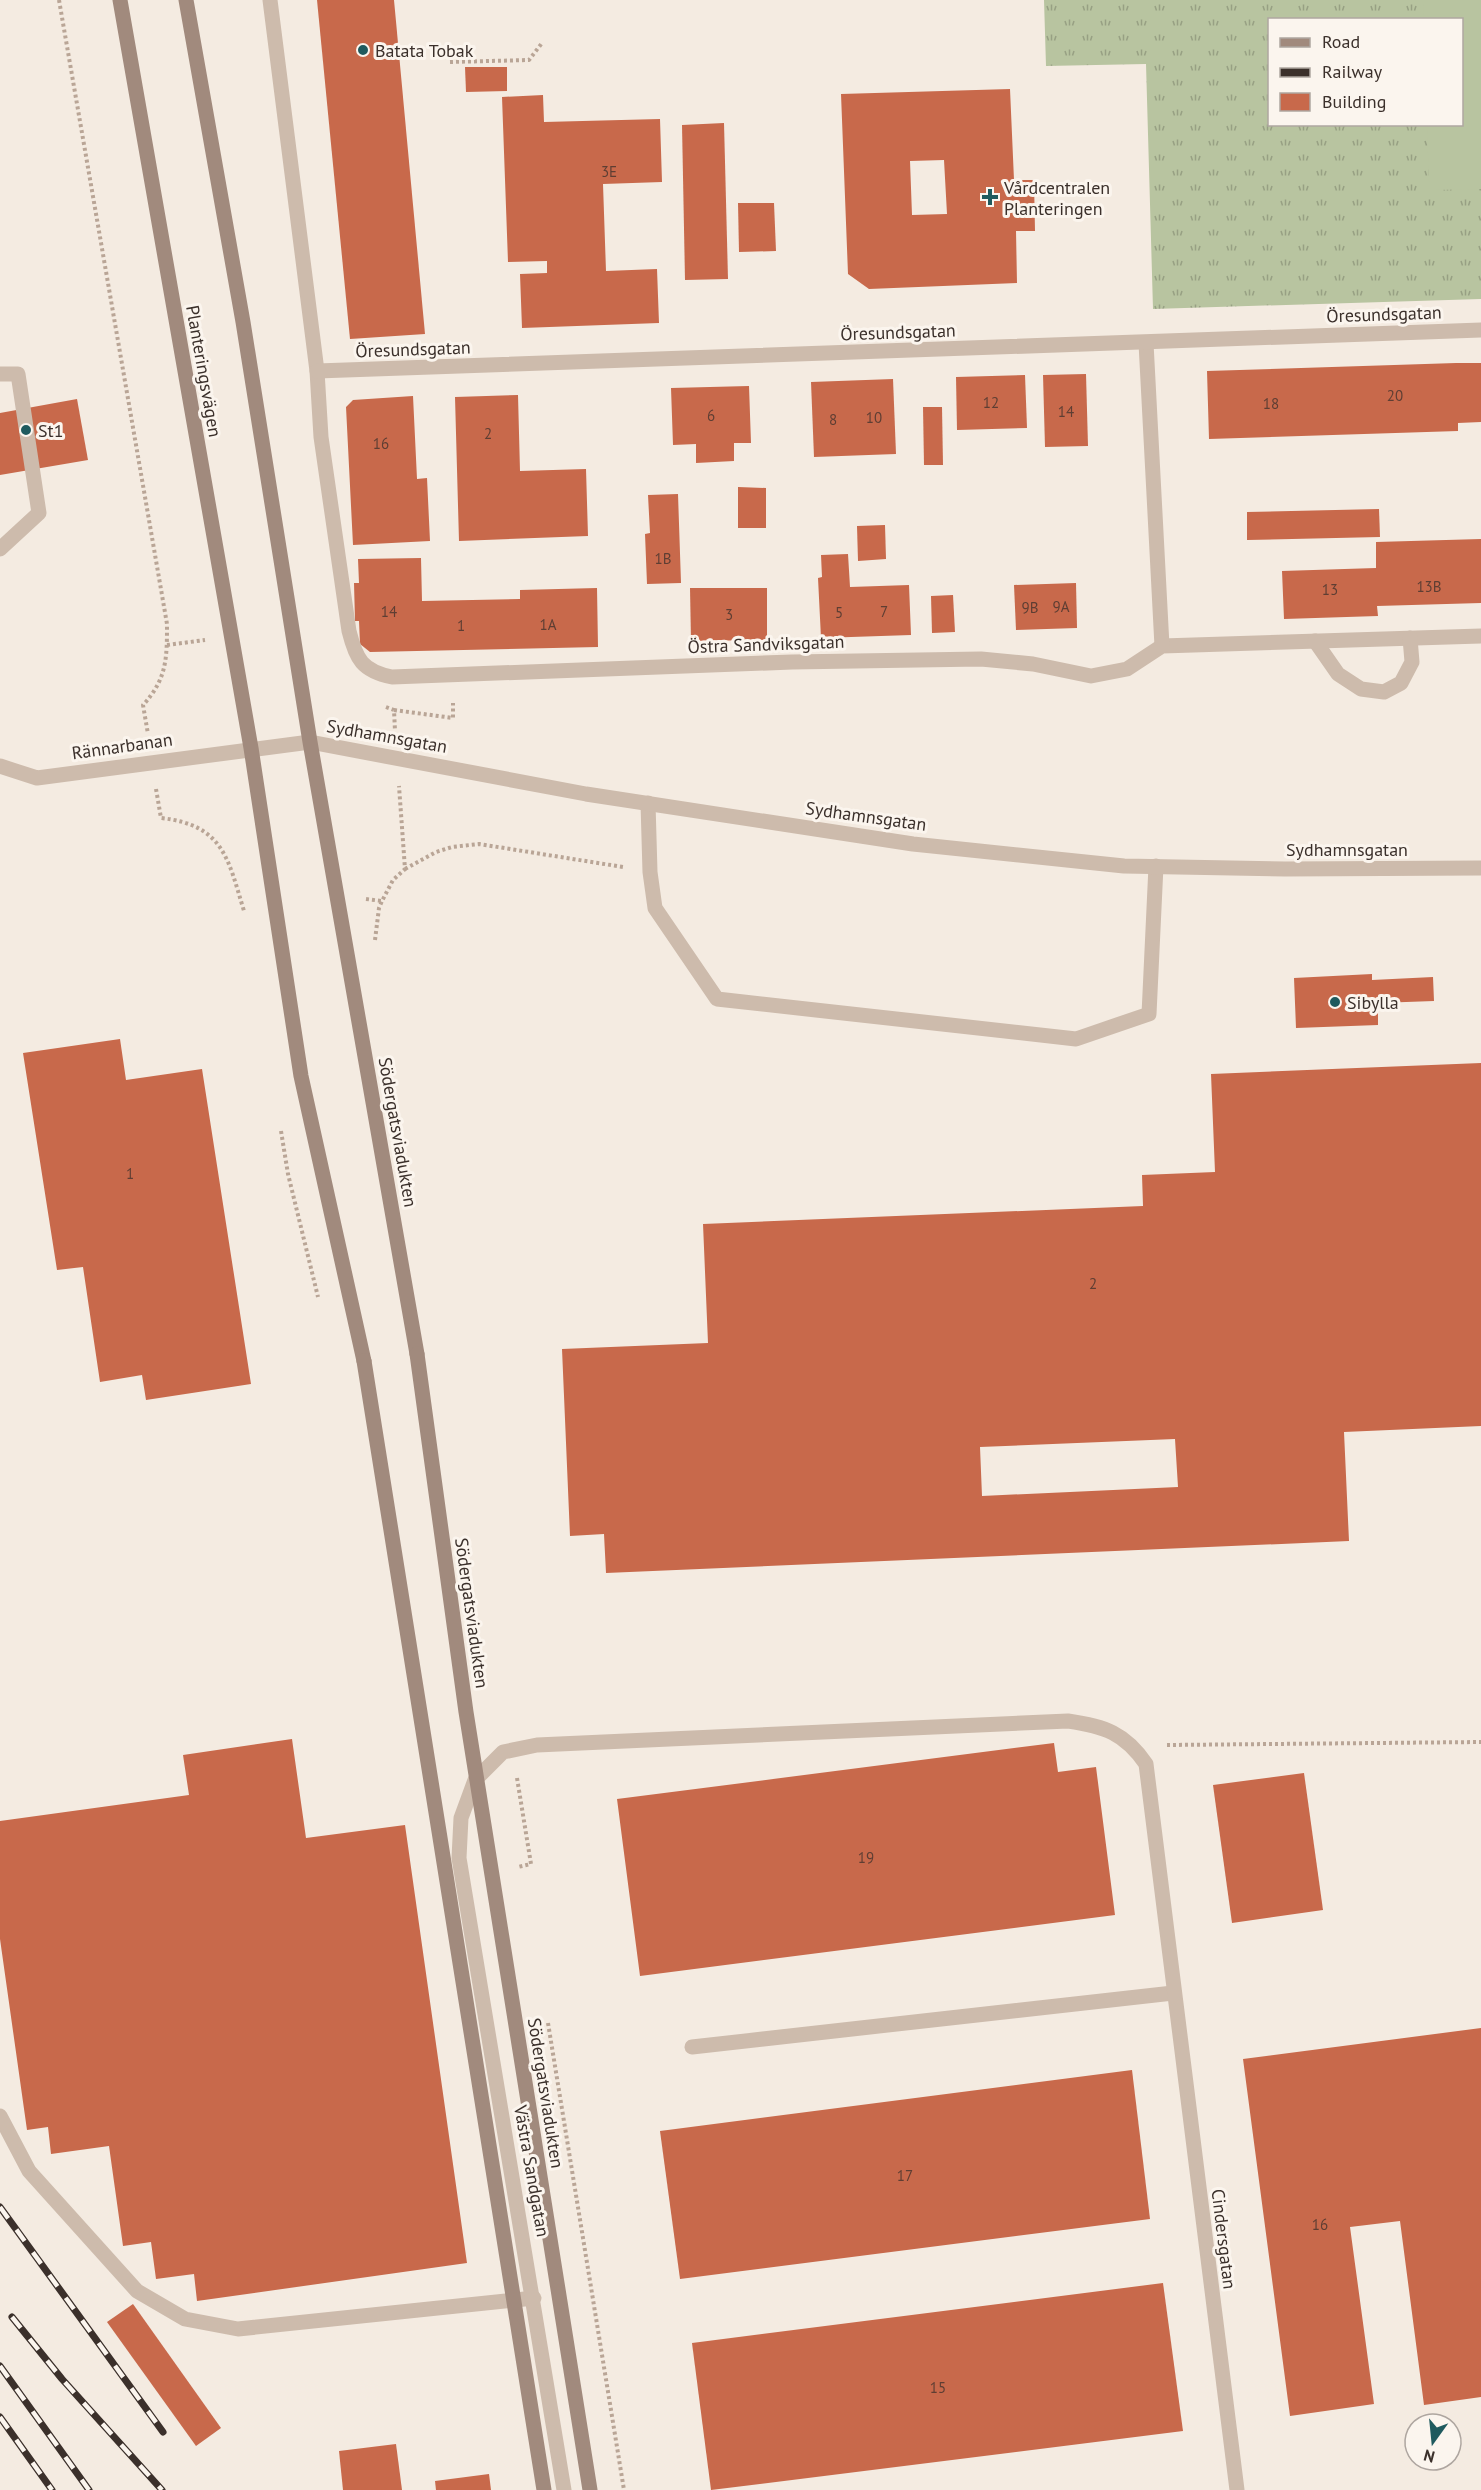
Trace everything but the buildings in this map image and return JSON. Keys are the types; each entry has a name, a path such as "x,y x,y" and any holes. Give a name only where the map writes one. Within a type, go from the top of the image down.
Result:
{"main road":[{"name":"Planteringsvägen","path":"120,0 251,748"},
{"path":"186,0 243,322 310,742"},
{"name":"Södergatsviadukten","path":"310,742 417,1354 466,1713 590,2490"},
{"path":"251,748 301,1076 364,1361 544,2490"}],"street":[{"path":"270,0 317,371"},
{"name":"Öresundsgatan","path":"317,371 1481,330"},
{"path":"1146,343 1162,646 1481,636"},
{"name":"Östra Sandviksgatan","path":"317,371 321,437 349,631 354,651 364,666 378,674 392,677 792,662 981,659 1033,664 1091,676 1127,669 1162,646"},
{"path":"0,374 18,374 39,513 0,549"},
{"path":"1315,641 1338,674 1361,689 1384,692 1401,683 1412,662 1410,638"},
{"name":"Sydhamnsgatan","path":"251,748 310,742 648,803 913,844 1124,866 1285,869 1481,868"},
{"name":"Rännarbanan","path":"1,769 37,778 251,748"},
{"path":"648,803 650,872 655,908 717,999 1076,1039 1149,1014 1156,866"},
{"name":"Västra Sandgatan","path":"564,2490 534,2298 459,1858 461,1818 475,1780 503,1752 537,1745 1068,1720 1103,1728 1122,1737 1132,1745"},
{"name":"Cindersgatan","path":"1132,1745 1146,1764 1237,2490"},
{"path":"692,2047 1173,1993"},
{"path":"0,2116 29,2171 137,2291 185,2319 238,2329 534,2298"}],"path":[{"path":"59,0 167,624 166,655 161,679 156,691 143,705 161,818 190,823 220,845 227,857 237,886"},
{"path":"450,62 529,60 542,44"},
{"path":"394,710 453,718 453,705"},
{"path":"405,869 436,852 452,847 479,844 650,872"},
{"path":"1132,1745 1481,1742"},
{"path":"517,1776 531,1864"}],"green space":[{"path":"1044,0 1481,0 1481,299 1153,309 1146,64 1046,66"},
{"path":"1423,0 1481,0 1481,189 1437,190 1429,181 1427,126 1463,126 1463,18 1424,18"}],"railway":[{"path":"0,2207 163,2432"},
{"path":"12,2317 62,2379 162,2490"},
{"path":"0,2366 89,2490"},
{"path":"0,2417 52,2490"}],"place":[{"name":"Batata Tobak","path":"363,50"},
{"name":"Vårdcentralen Planteringen","path":"990,197"},
{"name":"St1","path":"26,430"},
{"name":"Sibylla","path":"1335,1002"}]}
